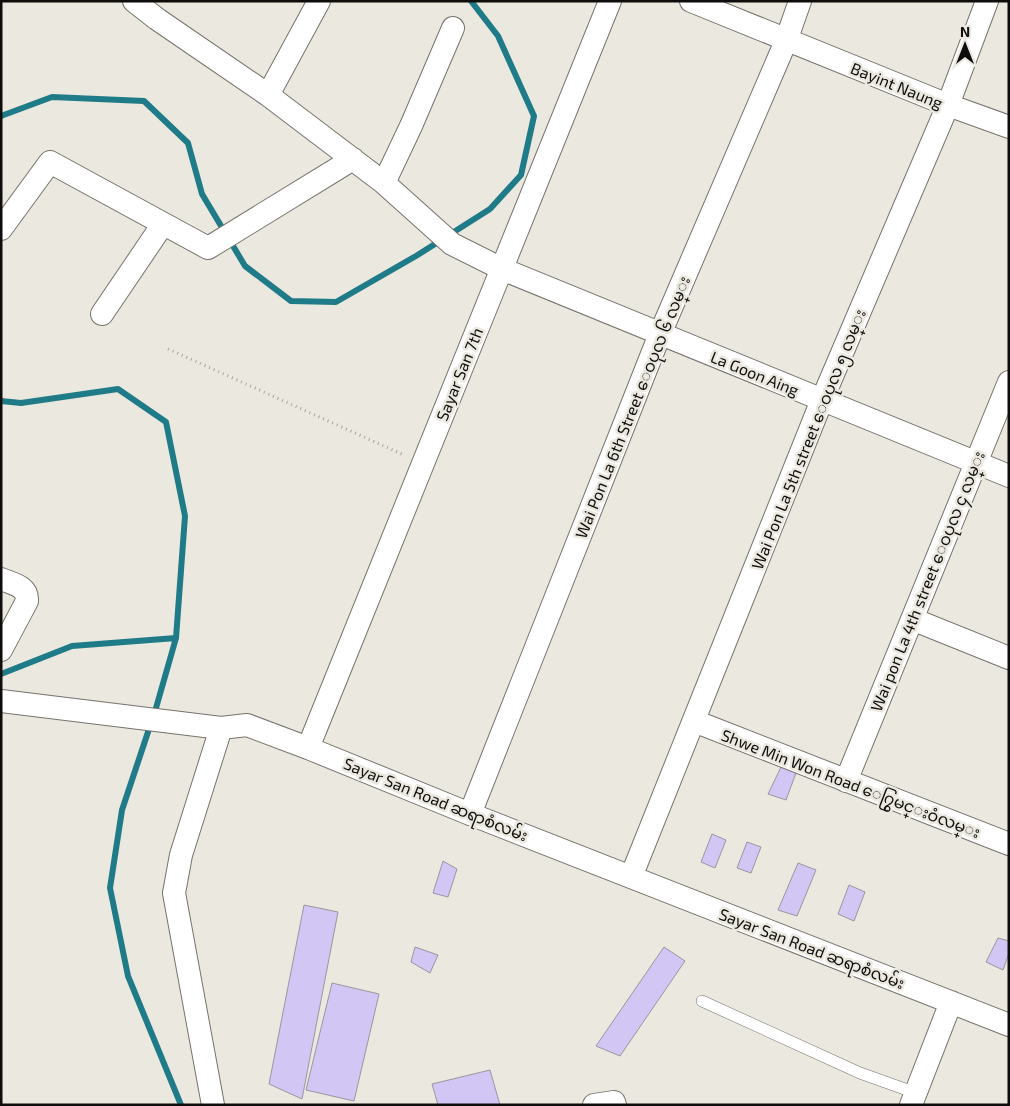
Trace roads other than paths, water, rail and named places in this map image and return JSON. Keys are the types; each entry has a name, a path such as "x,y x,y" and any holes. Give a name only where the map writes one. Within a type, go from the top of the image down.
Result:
{"street":[{"name":"La Goon Aing","path":"134,1 157,19 268,95 353,159 384,183 452,244 502,269 1009,476"},
{"path":"268,95 319,1"},
{"name":"Sayar San 7th","path":"308,748 610,1"},
{"name":"Bayint Naung","path":"691,1 948,106 1009,127"},
{"name":"Wai Pon La 6th Street ေဝပုလ ၆ လမ္း","path":"470,814 660,334 786,41 800,1"},
{"name":"Wai Pon La 5th street ေဝပုလ ၅ လမ္း","path":"631,877 822,400 948,106 987,1"},
{"path":"384,183 453,28"},
{"path":"1,228 50,162 208,248 353,159"},
{"path":"102,314 163,224"},
{"name":"Wai pon La 4th street ေဝပုလ ၄ လမ္း","path":"846,781 1009,382"},
{"path":"1,579 24,589 27,594 27,601 1,650"},
{"path":"912,619 1009,658"},
{"name":"Sayar San Road ဆရာစံလမ်း","path":"1,701 221,728 247,724 470,814 1009,1026"},
{"name":"Shwe Min Won Road ေ၇ြွမင္းဝံလမ္း","path":"694,721 1009,844"},
{"path":"213,1105 174,893 181,855 221,728"},
{"path":"914,1099 952,1002"},
{"path":"594,1105 614,1102 615,1105"}],"lane":[{"path":"702,1000 914,1099"}],"waterway":[{"path":"1,116 52,97 144,101 188,143 202,194 245,266 291,301 336,302 416,256 490,209 521,175 534,116 498,36 471,1"},
{"path":"1,401 21,403 118,389 166,422 185,516 176,638 156,708 122,810 110,888 128,976 181,1105"},
{"path":"1,674 72,646 176,638"}]}
